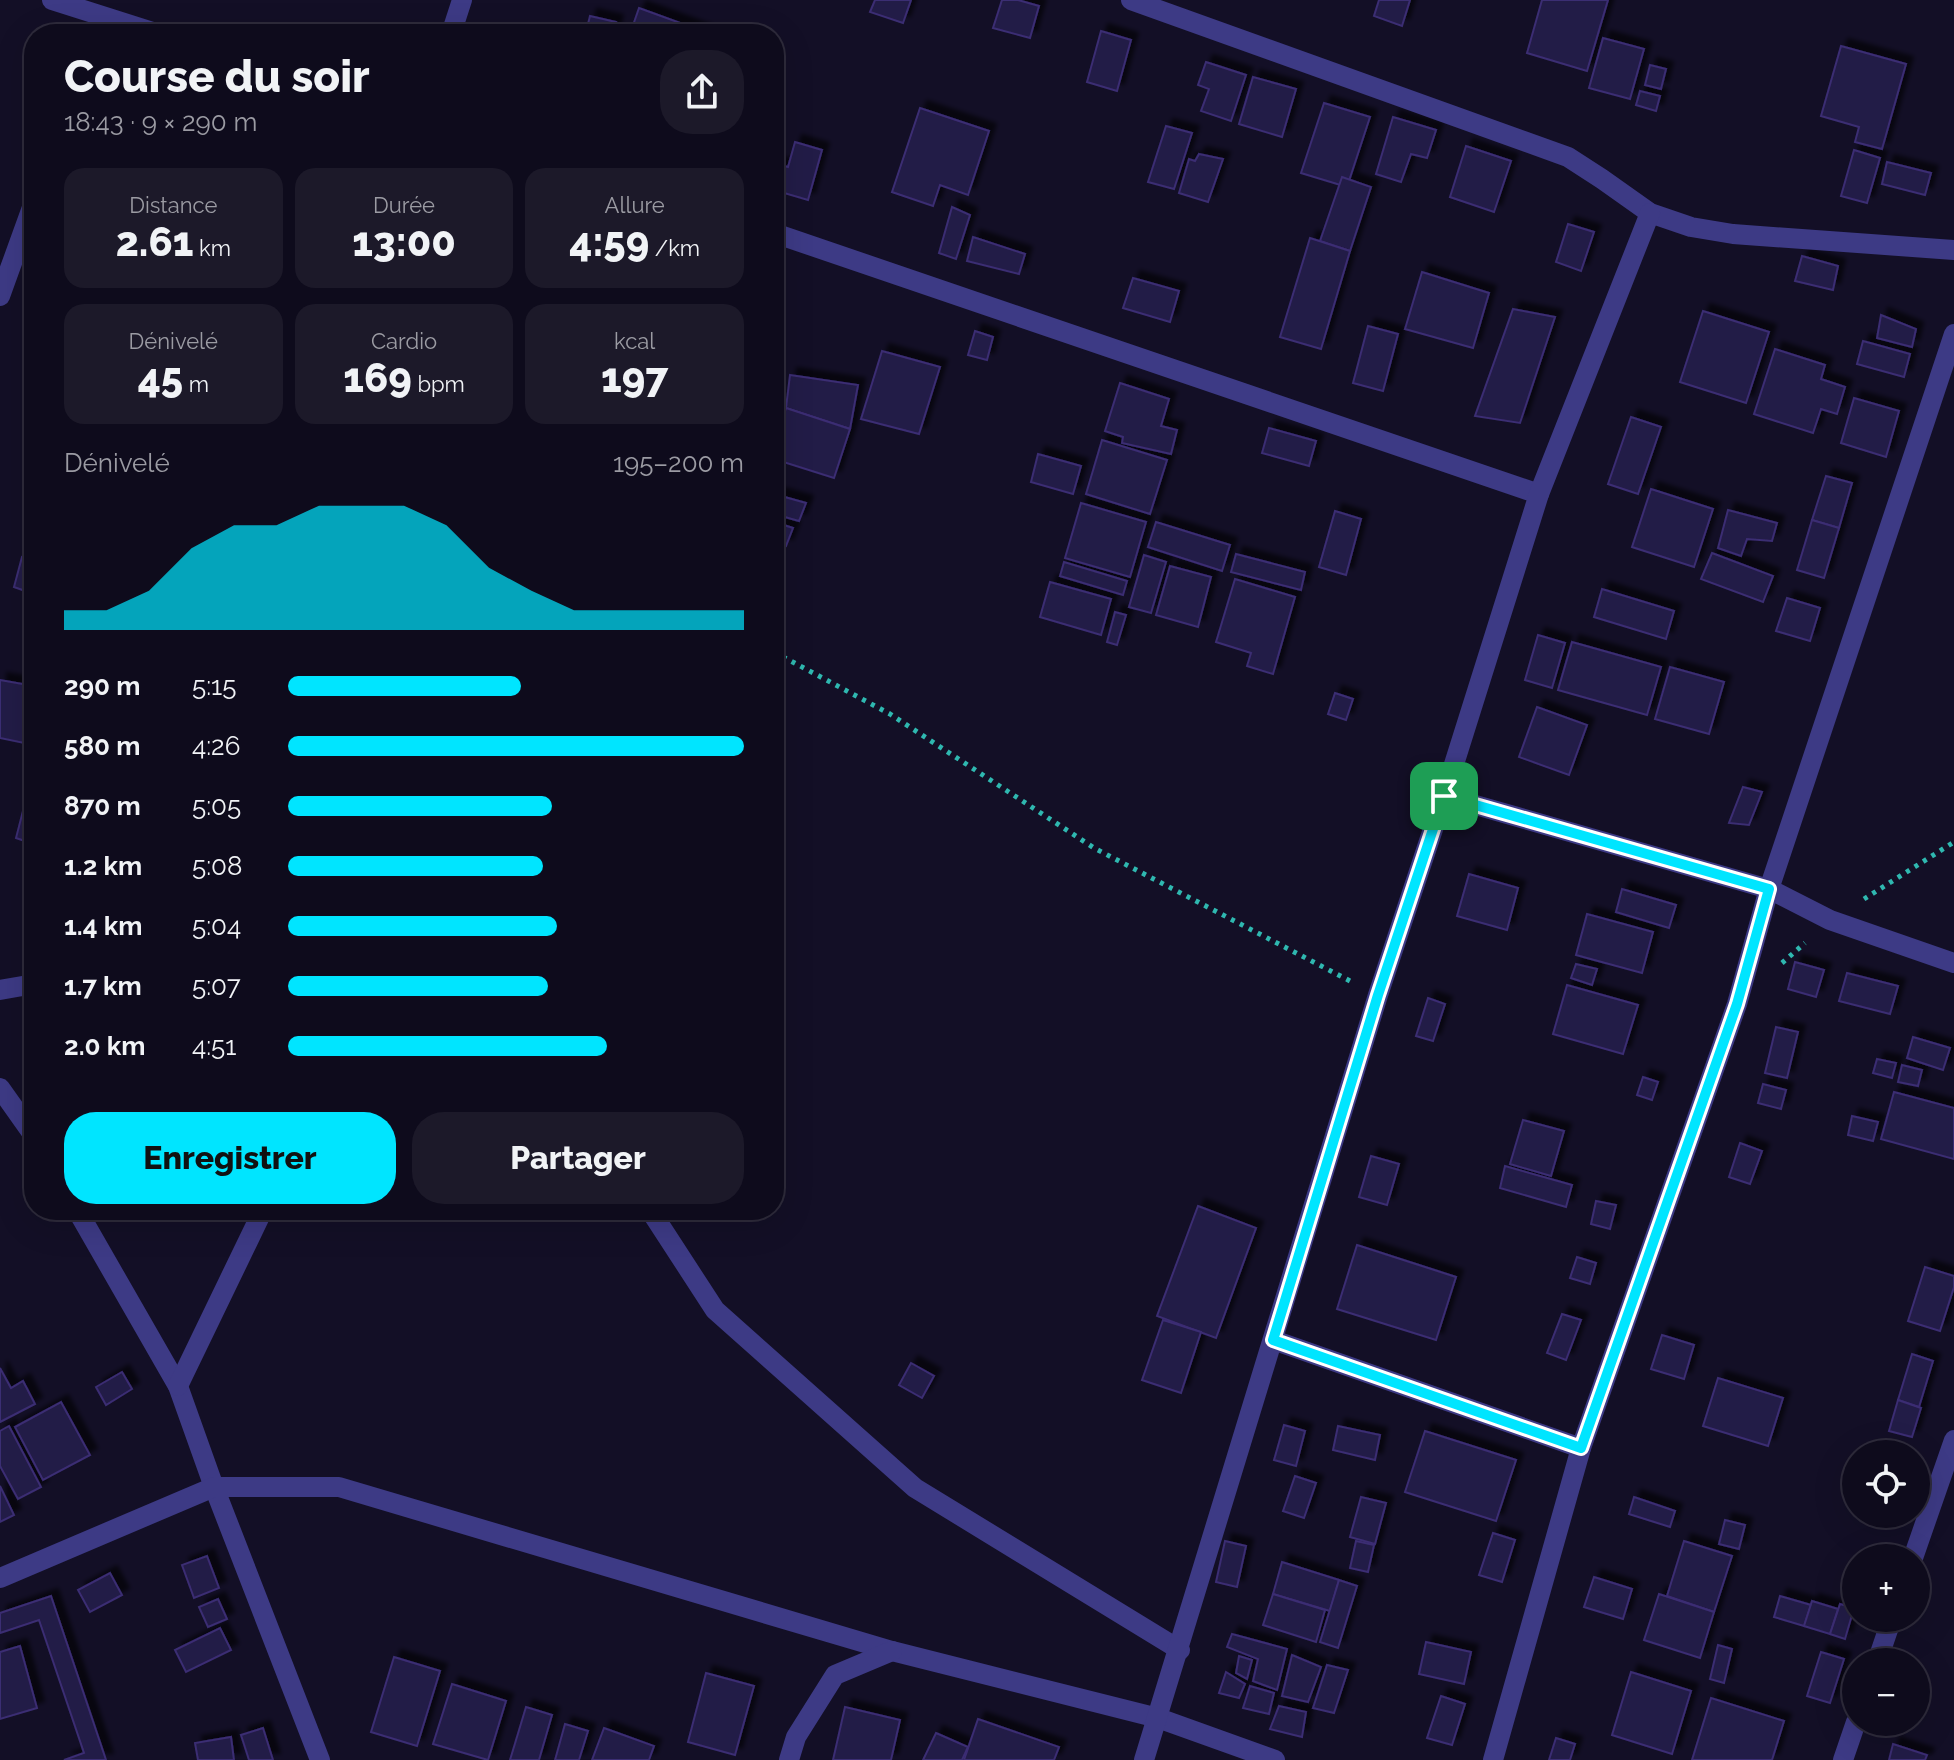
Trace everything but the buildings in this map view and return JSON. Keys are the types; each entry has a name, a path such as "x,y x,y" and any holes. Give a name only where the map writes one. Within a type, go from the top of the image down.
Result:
{"street":[{"path":"52,0 96,24"},
{"path":"454,24 462,0"},
{"path":"1131,0 1568,157 1650,213 1691,227 1733,234 1954,250"},
{"path":"1144,1760 1378,995 1539,494 1650,213"},
{"path":"0,296 24,230"},
{"path":"784,236 1539,494"},
{"path":"1493,1760 1581,1448 1737,1004 1769,889 1954,334"},
{"path":"1444,796 1769,889 1830,920 1954,963"},
{"path":"0,990 24,986"},
{"path":"0,1088 24,1122"},
{"path":"83,1220 178,1386 214,1487 321,1758"},
{"path":"178,1386 258,1220"},
{"path":"656,1220 715,1310 915,1488 1180,1650"},
{"path":"1273,1340 1581,1448"},
{"path":"1918,1544 1954,1440"},
{"path":"0,1578 214,1487 339,1487 892,1651 1158,1718 1275,1760"},
{"path":"789,1760 796,1737 835,1675 892,1651"},
{"path":"1843,1760 1851,1736"}],"path":[{"path":"784,657 890,714 1094,848 1378,995"}],"route":[{"path":"1444,796 1769,889 1737,1004 1581,1448 1273,1340 1378,995 1444,796"}]}
